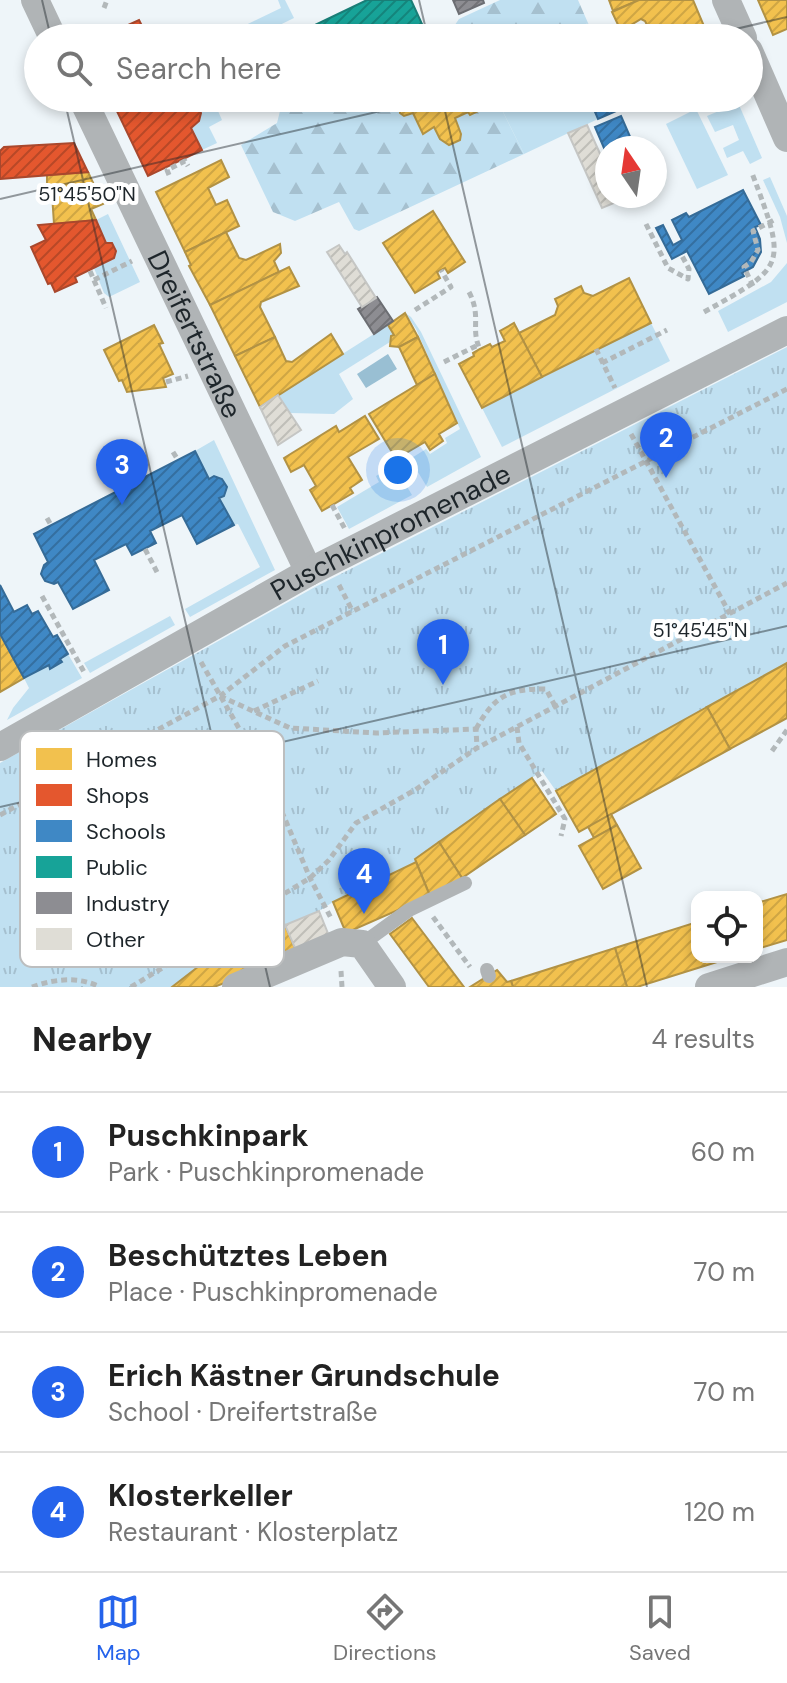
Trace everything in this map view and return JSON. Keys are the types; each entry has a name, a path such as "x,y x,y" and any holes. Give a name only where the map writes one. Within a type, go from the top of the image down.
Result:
{"street":[{"path":"35,0 46,24"},
{"path":"726,0 737,24"},
{"path":"763,83 787,138"},
{"name":"Dreifertstraße","path":"89,112 309,572"},
{"name":"Puschkinpromenade","path":"28,731 309,572 787,330"},
{"name":"Puschkinpromenade","path":"0,747 20,736"},
{"path":"236,987 352,943 392,987"},
{"path":"709,987 787,962"}],"lane":[{"path":"352,943 465,883"}],"path":[{"path":"104,8 107,0"},
{"path":"169,175 167,170 175,164 185,161 188,166"},
{"path":"752,173 779,232"},
{"path":"753,286 744,267 758,250 753,231 774,220"},
{"path":"646,224 668,268 688,279 689,269 681,254"},
{"path":"94,280 131,262"},
{"path":"704,312 753,286 779,266"},
{"path":"415,310 451,287 441,270"},
{"path":"90,271 106,308"},
{"path":"444,362 479,347 475,339 478,308 469,292"},
{"path":"602,363 667,330"},
{"path":"596,349 615,389"},
{"path":"166,382 184,377"},
{"path":"155,731 220,696 285,646 787,389"},
{"path":"627,426 730,614"},
{"path":"173,452 178,460"},
{"path":"332,505 346,531"},
{"path":"47,518 51,525"},
{"path":"145,549 158,574"},
{"path":"284,894 310,878 329,860 356,823 415,790 477,748 787,583"},
{"path":"42,596 86,675"},
{"path":"197,655 240,731"},
{"path":"254,711 318,681"},
{"path":"477,748 476,729 492,703 519,689 546,689 555,706"},
{"path":"220,696 290,728 376,733 476,729"},
{"path":"517,727 519,743 565,819 561,836"},
{"path":"772,751 787,730"},
{"path":"0,815 20,804"},
{"path":"284,817 310,878 352,943"},
{"path":"423,904 474,973 488,973"},
{"path":"131,987 164,967"},
{"path":"32,987 63,979 86,980 100,987"}],"green space":[{"path":"278,0 285,0 294,18 282,24 248,24 281,8"},
{"path":"500,0 578,0 588,23 456,24 459,19"},
{"path":"218,112 222,120 209,127 217,143 202,150 191,128 199,121 201,113"},
{"path":"280,112 503,112 524,154 359,231 354,229 339,202 295,221 273,212 241,145 277,123"},
{"path":"503,112 595,112 598,119 524,154"},
{"path":"690,112 697,112 728,175 697,189 666,124"},
{"path":"716,112 742,112 762,158 750,164 743,151 727,158 723,148 739,140 733,125 715,132 707,116"},
{"path":"770,177 787,216 787,243 780,217 763,180"},
{"path":"108,214 140,282 109,297 104,293 94,268 114,258 112,243 106,243 96,220"},
{"path":"787,263 787,302 728,332 718,311 771,282"},
{"path":"405,313 421,332 481,457 427,487 410,459 426,449 430,454 447,443 445,438 460,429 416,329"},
{"path":"651,323 670,361 502,447 482,408"},
{"path":"388,325 394,335 390,342 339,374 353,399 334,414 290,413 278,395"},
{"path":"787,347 787,663 556,791 542,771 415,859 416,862 284,927 284,731 57,731 315,587"},
{"path":"214,440 275,570 190,617 185,609 260,567 238,524 234,525 219,498 224,496 227,487 223,479 214,476 209,479 195,451"},
{"path":"394,465 412,495 349,529 337,507 379,482 376,476"},
{"path":"170,616 175,625 90,673 84,663"},
{"path":"68,654 82,678 7,720 29,688 24,678 49,665 51,668 61,663 60,659"},
{"path":"20,752 20,967 198,967 172,987 0,987 0,763"}],"shaded area":[{"path":"388,354 397,369 366,388 357,374"}],"building: Homes":[{"path":"609,0 639,0 613,11"},
{"path":"639,0 693,0 703,24 646,24 641,19 633,24 618,24 612,12"},
{"path":"758,0 787,0 787,29 773,35"},
{"path":"468,112 455,118 460,140 449,145 440,139 434,127 423,134 413,113 404,116 400,113"},
{"path":"221,160 229,177 208,188 216,205 227,200 239,226 185,252 156,192"},
{"path":"88,172 103,204 91,209 96,220 54,224 47,175"},
{"path":"433,211 465,262 448,273 445,268 437,272 440,278 415,293 383,243"},
{"path":"226,232 239,258 246,260 280,244 281,253 274,261 279,272 210,305 185,252"},
{"path":"289,267 299,286 261,302 260,307 275,337 235,356 210,305"},
{"path":"629,278 651,323 542,377 519,333 555,315 558,306 555,299 581,286 584,293 593,296"},
{"path":"405,313 418,337 399,347 390,346 391,336 394,335 388,325"},
{"path":"514,323 542,377 482,408 459,364 490,344 492,347 505,341 500,331"},
{"path":"154,325 173,374 163,378 166,387 127,392 104,350"},
{"path":"331,334 343,354 260,407 235,356 275,337 286,361 292,362"},
{"path":"418,337 435,374 417,385 399,347"},
{"path":"435,374 457,423 439,434 443,441 430,450 425,442 396,459 369,414"},
{"path":"365,416 379,439 348,457 362,480 350,488 353,493 322,511 310,490 316,486 304,465 291,472 284,458 336,426 339,432"},
{"path":"0,636 24,678 0,692"},
{"path":"787,663 787,718 730,749 707,707"},
{"path":"707,707 730,749 579,832 556,791"},
{"path":"532,778 556,814 525,835 500,799"},
{"path":"500,799 525,835 462,878 439,842"},
{"path":"611,814 617,825 594,838 588,827"},
{"path":"617,825 641,868 603,889 579,846"},
{"path":"439,842 462,878 430,896 415,859"},
{"path":"416,862 430,896 346,933 333,902"},
{"path":"787,894 787,940 763,947 763,901"},
{"path":"412,918 464,987 429,987 390,934"},
{"path":"691,924 691,963 714,963 637,987 627,987 615,948"},
{"path":"284,925 298,955 284,960"},
{"path":"615,948 627,987 513,987 511,981"},
{"path":"198,967 266,967 214,987 172,987"},
{"path":"497,970 507,982 511,981 513,987 470,987"}],"building: Shops":[{"path":"117,112 201,112 199,121 191,128 202,150 148,176"},
{"path":"74,143 88,172 0,179 0,151 4,147"},
{"path":"96,220 106,243 112,243 116,251 114,258 75,277 77,282 55,292 51,283 48,284 31,247 46,240 38,225"}],"building: Schools":[{"path":"595,112 614,112 598,119"},
{"path":"621,116 630,136 599,136 595,127"},
{"path":"743,190 761,225 755,227 761,252 753,267 742,273 744,276 709,294 687,251 672,259 656,228 663,225 673,245 682,240 672,220 686,213 689,217"},
{"path":"195,451 209,479 214,476 222,479 227,487 224,496 219,498 234,525 197,544 182,515 150,531 156,543 132,555 126,544 94,560 109,590 73,609 58,582 45,581 41,574 48,562 34,534"},
{"path":"0,585 14,612 27,605 32,614 38,611 53,637 57,635 68,654 60,659 62,662 24,678 0,634"}],"building: Public":[{"path":"367,0 411,0 422,24 317,24"}],"building: Industry":[{"path":"453,0 483,0 484,3 459,14"},
{"path":"377,297 393,321 374,334 358,309"}],"building: Other":[{"path":"587,125 595,143 595,193 568,133"},
{"path":"339,245 345,254 347,252 376,298 362,307 327,252"},
{"path":"278,395 301,430 278,445 260,407"},
{"path":"319,911 331,941 298,955 285,925"}],"place":[{"name":"Beschütztes Leben","path":"666,478"},
{"name":"Erich Kästner Grundschule","path":"122,505"},
{"name":"Puschkinpark","path":"443,685"},
{"name":"Klosterkeller","path":"364,914"}]}
